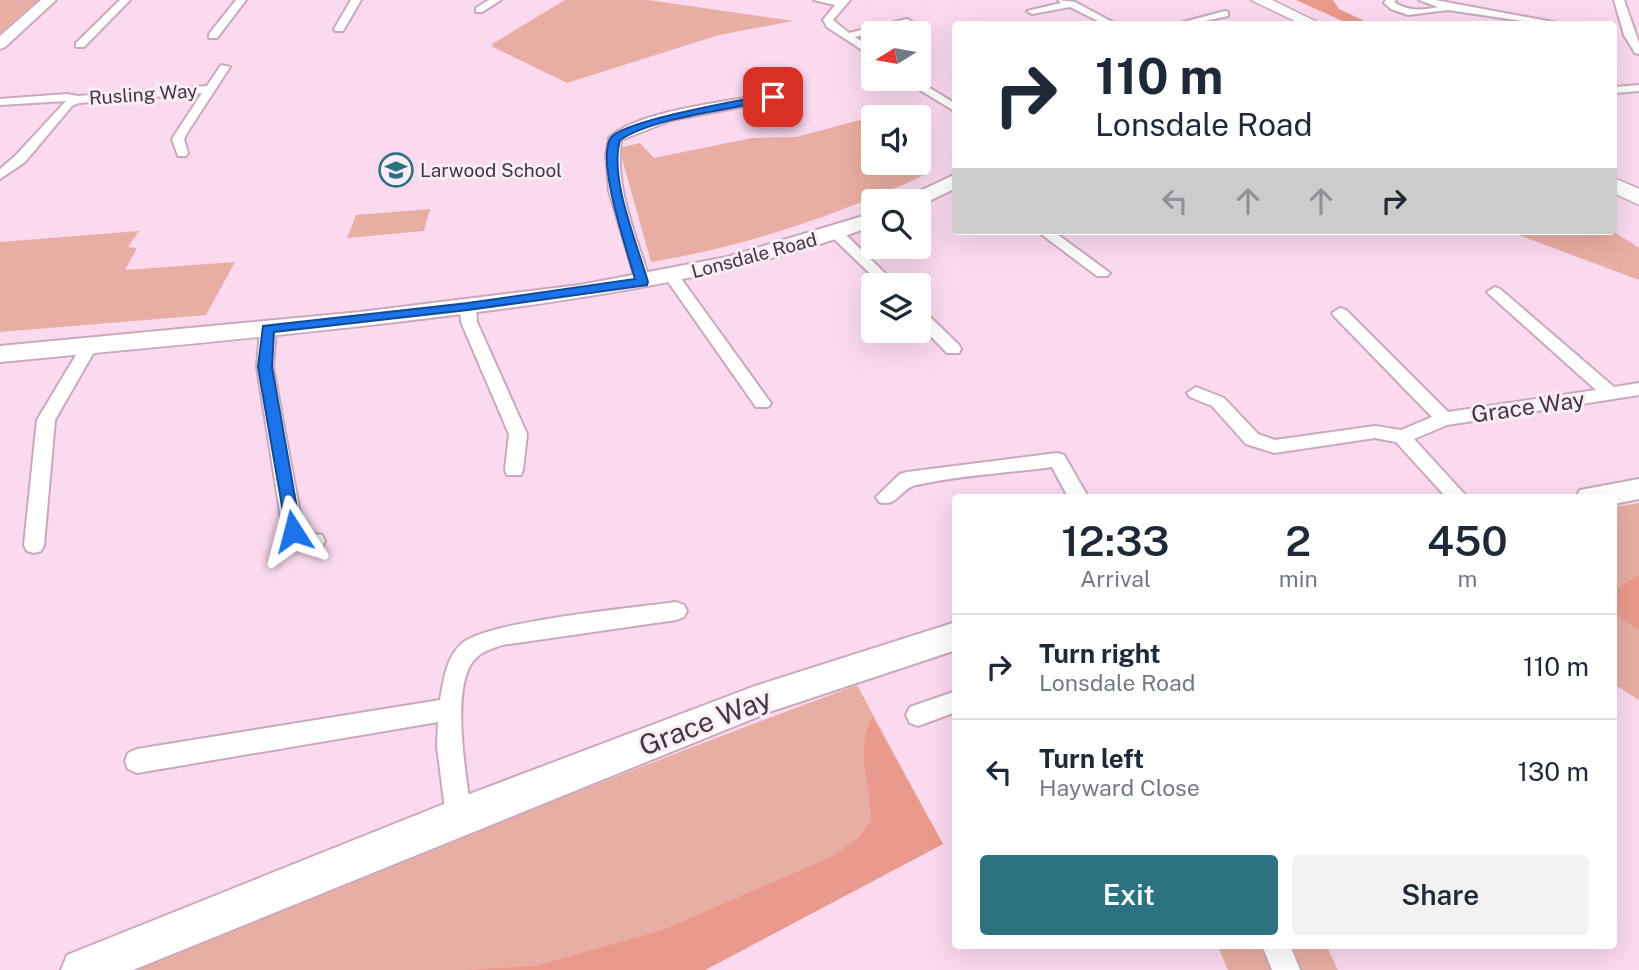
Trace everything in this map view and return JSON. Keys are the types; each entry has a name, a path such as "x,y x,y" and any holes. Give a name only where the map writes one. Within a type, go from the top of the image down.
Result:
{"main road":[{"path":"1259,0 1306,21"},
{"path":"1617,186 1639,198"}],"street":[{"path":"0,44 49,0"},
{"path":"79,45 125,0"},
{"path":"213,36 241,0"},
{"path":"339,29 356,0"},
{"path":"479,10 496,0"},
{"path":"819,0 843,1"},
{"path":"1391,0 1389,3 1394,7 1405,11 1422,13 1452,8"},
{"path":"1424,0 1452,8 1539,21"},
{"path":"1619,0 1639,51"},
{"path":"843,1 828,20 831,25 861,46"},
{"path":"1032,11 1068,2 1105,21"},
{"path":"1194,21 1225,14"},
{"path":"847,36 861,33"},
{"name":"Rusling Way","path":"181,153 179,136 225,67"},
{"path":"1617,90 1639,88"},
{"name":"Rusling Way","path":"0,175 20,159 68,104 77,100 210,89"},
{"path":"927,91 952,107"},
{"path":"642,282 615,187 611,153 615,138 626,131 659,121 767,92 790,112"},
{"name":"Rusling Way","path":"0,102 67,97 77,100"},
{"path":"943,101 952,99"},
{"path":"931,192 952,182"},
{"name":"Lonsdale Road","path":"0,354 268,329 468,306 642,282 778,251 861,224"},
{"name":"Lonsdale Road","path":"836,233 878,273"},
{"path":"1050,235 1102,272"},
{"name":"Lonsdale Road","path":"671,276 762,403"},
{"name":"Grace Way","path":"1495,292 1612,395"},
{"path":"468,306 469,322 518,434 514,470"},
{"name":"Grace Way","path":"1340,313 1444,419"},
{"path":"931,326 953,349"},
{"path":"268,329 265,367 293,531 300,541 315,541"},
{"path":"34,545 46,421 90,345"},
{"name":"Grace Way","path":"1196,393 1218,402 1252,439 1274,447 1375,432 1402,437 1444,419 1639,389"},
{"path":"1402,437 1454,494"},
{"path":"886,498 907,479 1057,460 1076,494"},
{"path":"1608,494 1639,489"},
{"path":"459,817 449,746 450,709 458,664 470,649 490,639 676,611"},
{"name":"Grace Way","path":"82,970 459,817 767,697 952,637"},
{"path":"918,715 952,702"},
{"path":"137,761 450,709"},
{"path":"1278,949 1286,970"}],"shaded area":[{"path":"0,0 38,0 0,33"},
{"path":"565,0 648,0 794,21 719,35 567,83 493,47 492,44"},
{"path":"1296,0 1333,0 1339,9 1365,21 1342,21"},
{"path":"861,120 861,175 924,175 892,189 861,189 861,202 793,227 723,247 651,262 619,148 640,143 654,158 752,138 796,137"},
{"path":"430,209 424,231 347,238 356,215"},
{"path":"139,231 128,247 137,248 125,270 235,262 206,315 0,332 0,242"},
{"path":"1617,234 1639,248 1639,280 1519,235"},
{"path":"1639,503 1639,700 1617,686 1617,507"},
{"path":"1639,575 1639,630 1617,615 1617,588"},
{"path":"857,685 943,844 705,970 134,970 494,824"},
{"path":"872,717 943,844 705,970 463,970 535,966 663,930 831,857 858,838 871,821 864,742"},
{"path":"1219,949 1328,949 1338,970 1228,970"}],"place":[{"name":"Larwood School","path":"396,170"}],"route":[{"path":"293,531 265,367 268,329 416,313 642,282 615,187 611,153 615,138 626,131 659,121 773,97"}]}
